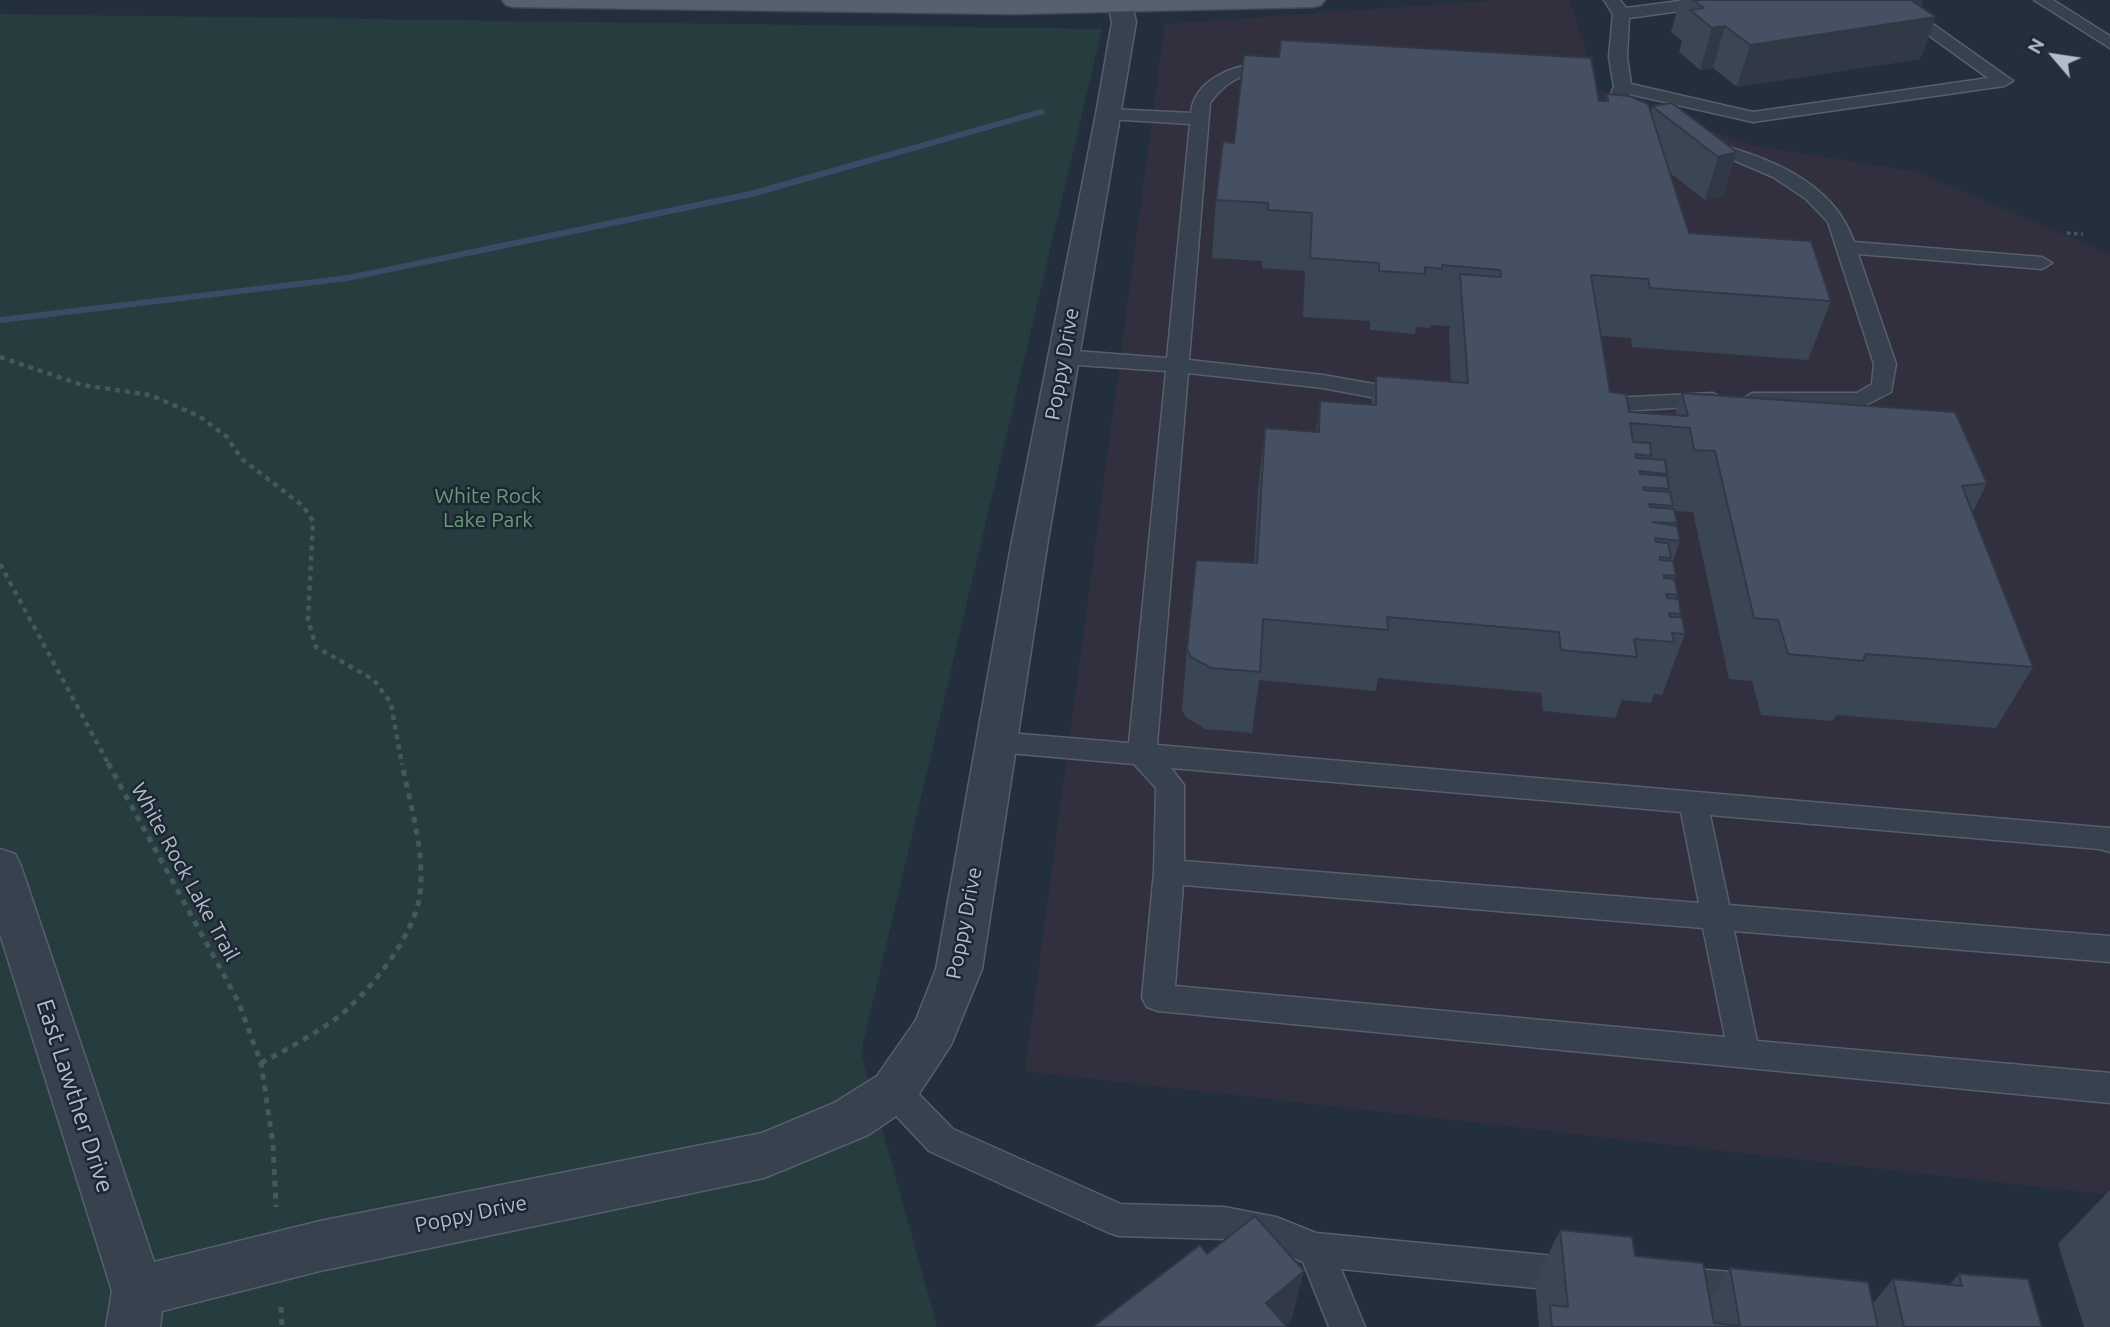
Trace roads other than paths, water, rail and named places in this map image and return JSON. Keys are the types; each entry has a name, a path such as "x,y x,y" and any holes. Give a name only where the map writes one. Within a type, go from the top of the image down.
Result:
{"main road":[{"path":"514,0 948,9 1313,0"}],"street":[{"name":"Poppy Drive","path":"136,1309 320,1245 764,1155 851,1119 894,1091 935,1031 959,970 1063,357 1109,114 1124,22 1120,4"},
{"name":"East Lawther Drive","path":"0,866 136,1309"}],"lane":[{"path":"1617,121 1608,117 1623,87 1618,57 1616,7 1723,0"},
{"path":"1623,87 1753,117 2004,82 1888,0"},
{"path":"2042,0 2110,43"},
{"path":"1292,68 1251,67 1227,76 1210,89 1201,103 1180,367 1142,755 1170,785 1169,872 1158,998 2110,1088"},
{"path":"1109,114 1200,119"},
{"path":"1586,406 1694,400 1862,400 1883,387 1885,364 1837,220 1813,195 1769,168 1738,155 1687,142"},
{"path":"1846,247 2042,263"},
{"path":"1063,357 1370,388 1429,401"},
{"path":"997,742 2106,838 2110,841"},
{"path":"1693,802 1744,1054"},
{"path":"1169,872 2110,949"},
{"path":"894,1091 941,1140 1119,1220 1224,1223 1276,1234 1316,1250 1605,1277"},
{"path":"1316,1250 1347,1327"},
{"path":"1646,1281 1783,1294"}],"waterway":[{"path":"0,320 348,278 752,194 1041,112"}],"park label":[{"name":"White Rock Lake Park","path":"488,508"}]}
